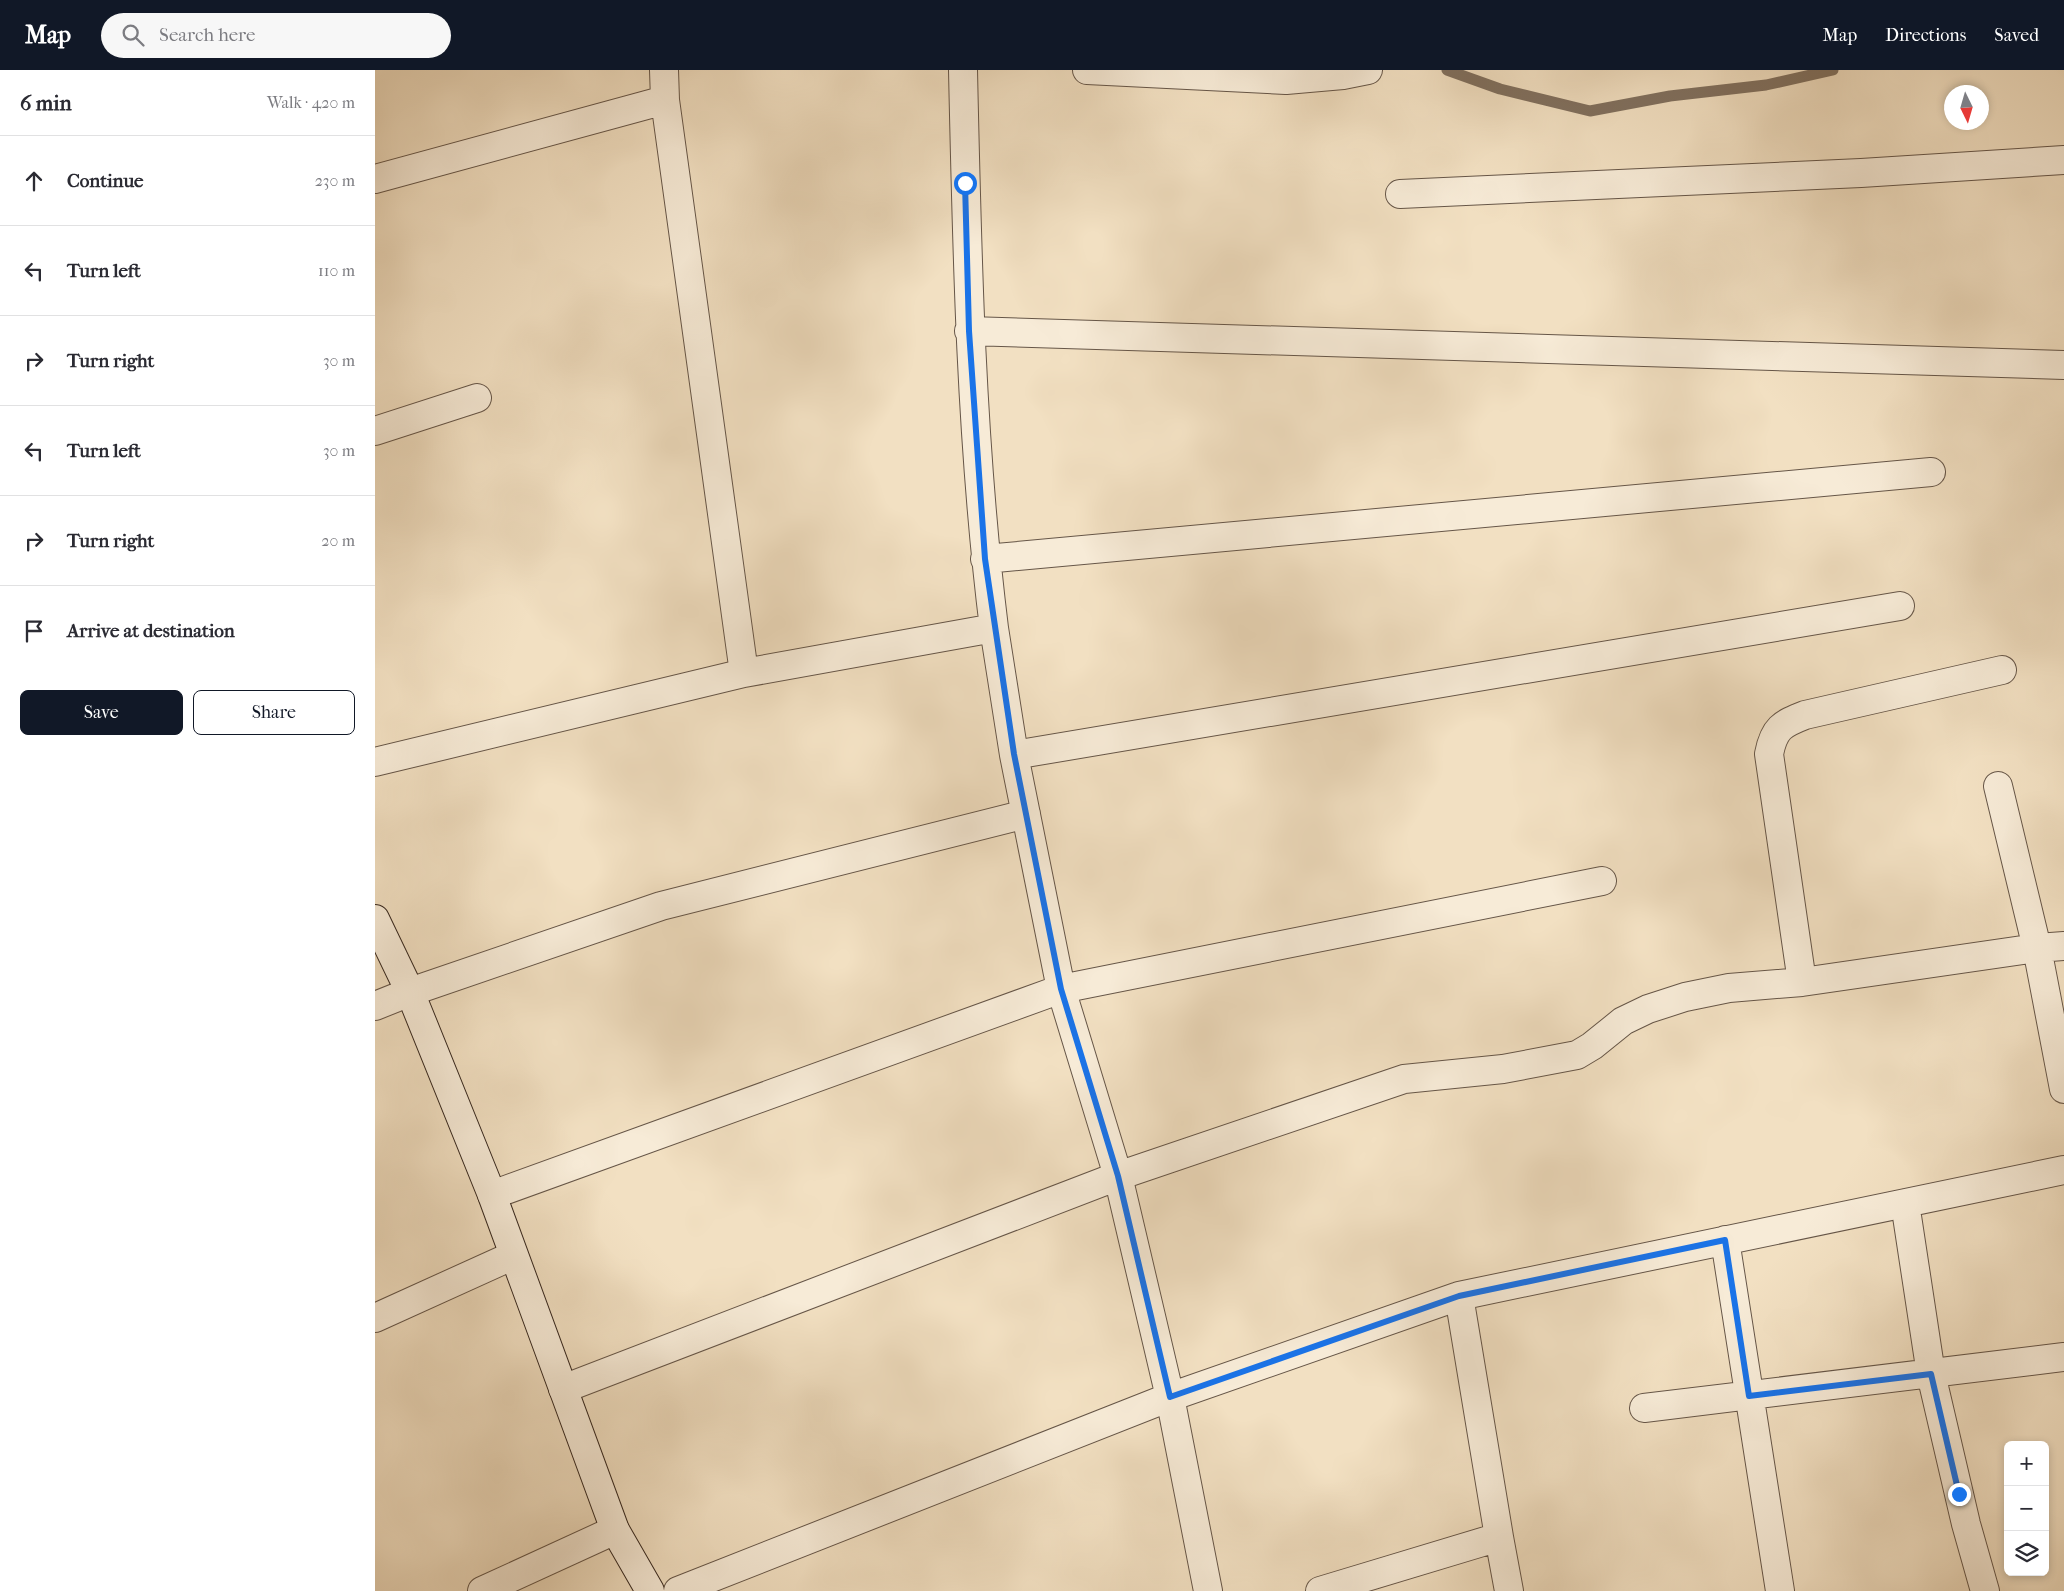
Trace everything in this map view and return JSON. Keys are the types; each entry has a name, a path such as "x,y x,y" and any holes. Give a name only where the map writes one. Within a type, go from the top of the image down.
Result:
{"street":[{"path":"664,70 665,100 744,673"},
{"path":"963,70 969,331 985,559 1014,754 1061,989 1118,1176 1170,1397 1208,1591"},
{"path":"1087,70 1286,80 1343,75 1368,70"},
{"path":"375,179 665,100"},
{"path":"1400,194 1832,175 2064,160"},
{"path":"969,331 2064,365"},
{"path":"375,431 477,398"},
{"path":"985,559 1931,472"},
{"path":"1014,754 1900,606"},
{"path":"375,762 744,673 994,628"},
{"path":"1802,982 1769,754 1773,736 1785,723 1805,715 2002,670"},
{"path":"1998,786 2037,948 2064,1089"},
{"path":"375,1006 410,992 661,906 1026,814"},
{"path":"492,1195 1061,989 1602,881"},
{"path":"375,919 410,992 492,1195 615,1530 650,1591"},
{"path":"563,1389 1118,1176 1404,1079 1503,1069 1577,1055 1592,1046 1623,1021 1648,1009 1685,997 1729,988 1802,982 2037,948 2064,946"},
{"path":"678,1591 1170,1397 1459,1296 2064,1170"},
{"path":"1905,1203 1931,1374 1966,1524 1985,1591"},
{"path":"1725,1240 1780,1591"},
{"path":"375,1318 513,1256"},
{"path":"1459,1296 1509,1591"},
{"path":"1644,1408 2064,1357"},
{"path":"482,1591 615,1530"},
{"path":"1320,1591 1499,1536"}],"waterway":[{"path":"1447,70 1500,89 1590,111 1670,96 1766,85 1833,70"}],"route":[{"path":"965,183 969,331 985,559 1014,754 1061,989 1118,1176 1170,1397 1459,1296 1725,1240 1749,1396 1931,1374 1959,1494"}]}
